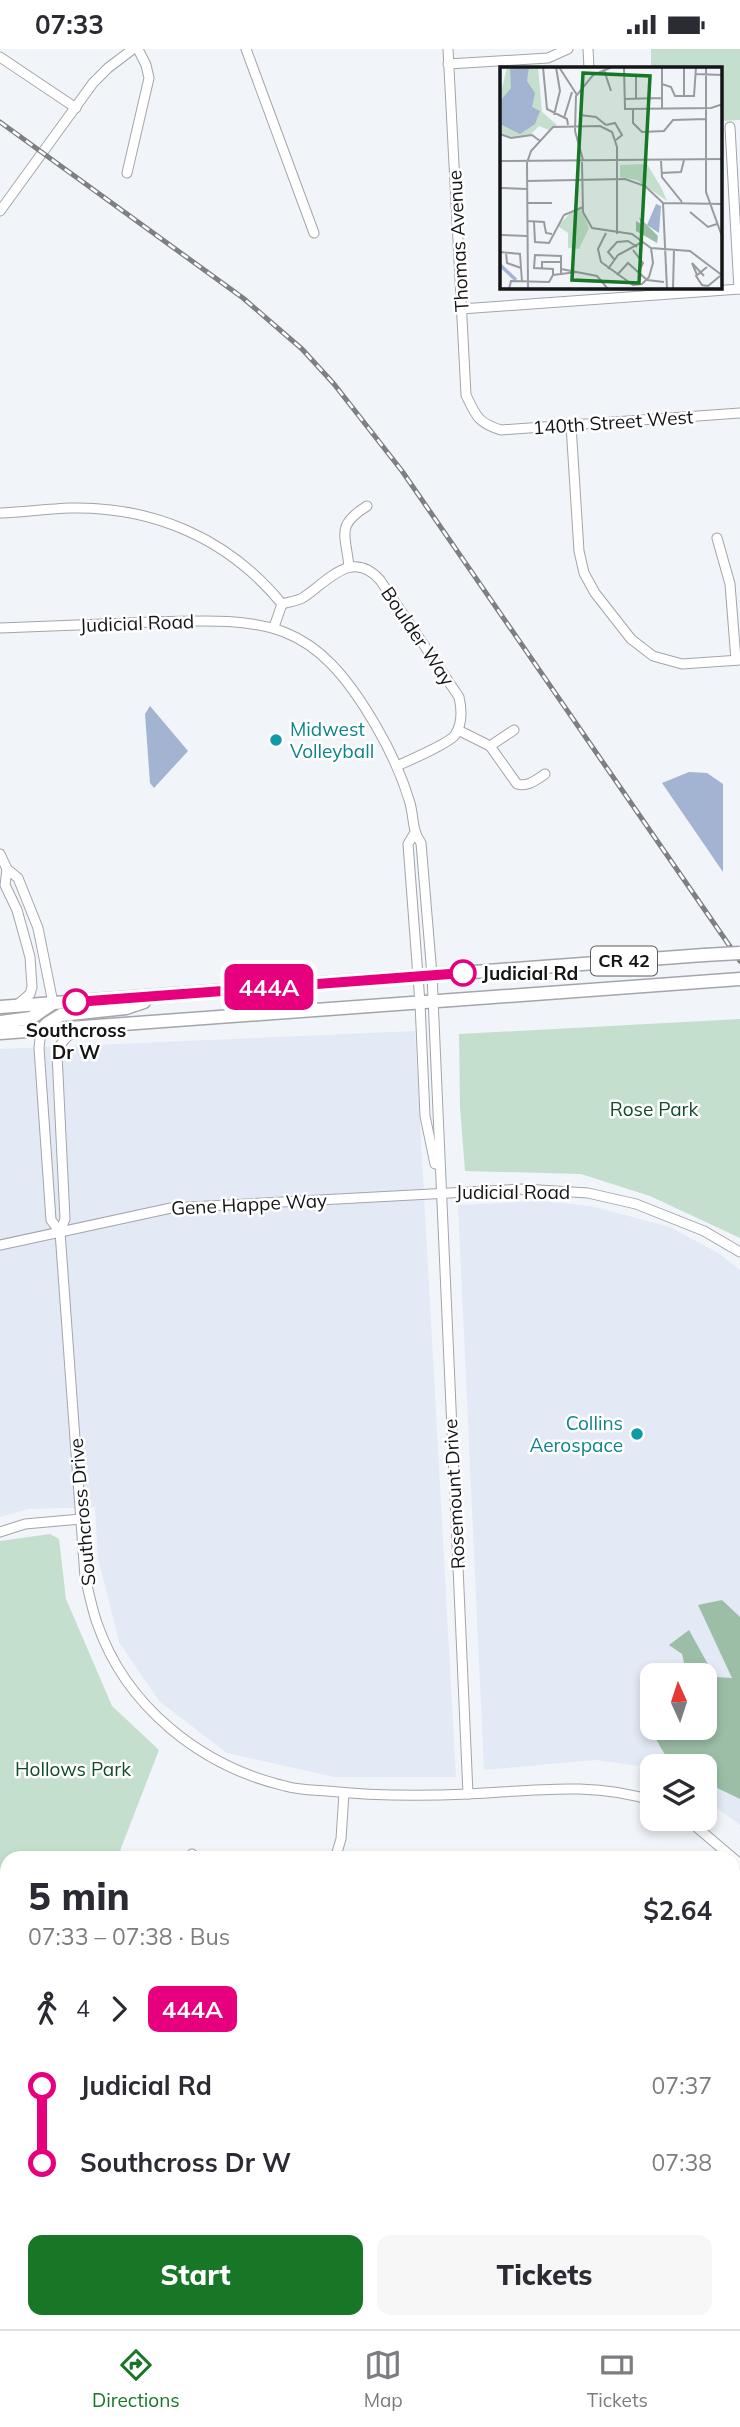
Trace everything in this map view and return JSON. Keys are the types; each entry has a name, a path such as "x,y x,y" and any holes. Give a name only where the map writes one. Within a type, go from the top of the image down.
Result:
{"highway":[{"name":"CR 42","path":"0,1007 740,953"},
{"name":"CR 42","path":"0,1033 740,979"},
{"path":"41,1030 61,1015 126,1007 167,995"},
{"path":"0,1022 31,1018 53,1003"}],"street":[{"path":"0,211 108,68 133,49"},
{"path":"127,173 149,78 138,49"},
{"path":"246,49 314,233"},
{"name":"Thomas Avenue","path":"448,49 466,395 476,417 487,426"},
{"path":"449,64 548,58 568,49"},
{"path":"587,49 589,67"},
{"path":"0,57 76,108"},
{"path":"461,309 740,289 730,127"},
{"path":"601,289 601,299"},
{"name":"140th Street West","path":"487,426 501,430 740,413"},
{"path":"571,425 579,551 584,573 595,593 631,639 653,656 682,664 738,660 730,584 717,538"},
{"path":"282,604 301,599 324,581 349,567 344,528 350,517 367,506"},
{"path":"0,513 72,508 131,512 166,522 211,541 232,555 264,581 282,604"},
{"name":"Boulder Way","path":"349,567 360,566 380,580 460,697 461,723 458,730"},
{"path":"274,627 282,604"},
{"name":"Judicial Road","path":"0,628 216,620 274,627 315,649 338,670 371,718 397,766 410,803 414,834 421,843 432,975 427,1002"},
{"path":"397,766 454,737 458,730 490,746 517,784 530,784 545,773"},
{"path":"490,746 514,730"},
{"name":"Judicial Road","path":"414,834 408,844 418,976 427,1002"},
{"path":"0,854 7,869 18,878 38,928 53,1003"},
{"path":"7,869 5,885 17,910 32,971 30,993 16,1006"},
{"name":"Rosemount Drive","path":"427,1002 441,1193 468,1794"},
{"name":"Southcross Drive","path":"78,1028 65,1037 57,1054 65,1219 60,1232 85,1577 97,1625 121,1672 153,1714 194,1748 241,1773 287,1787 412,1796 583,1788 640,1797"},
{"name":"Southcross Drive","path":"41,1030 38,1048 51,1220 60,1232"},
{"name":"Judicial Road","path":"441,1193 523,1189 588,1193 636,1204 677,1219 740,1252"},
{"name":"Gene Happe Way","path":"0,1245 171,1208 441,1193"},
{"path":"0,1532 25,1524 81,1519"},
{"path":"337,1851 341,1839 344,1793"},
{"path":"701,1831 725,1851"}],"shaded area":[{"path":"415,1031 456,1777 335,1777 227,1753 159,1701 119,1642 98,1558 95,1507 28,1509 0,1517 0,1049"},
{"path":"541,1201 591,1206 670,1227 720,1254 740,1270 740,1825 717,1808 717,1754 640,1754 640,1766 596,1760 484,1770 458,1205"}],"green space":[{"path":"651,49 740,49 740,120 722,121 722,67 651,67"},
{"name":"Rose Park","path":"740,1019 740,1238 650,1196 581,1174 465,1171 460,1107 459,1034"},
{"name":"Hollows Park","path":"50,1534 59,1539 66,1599 112,1706 159,1750 120,1851 0,1851 0,1541"},
{"path":"722,1600 740,1617 740,1799 717,1788 717,1754 665,1754 656,1740 718,1739 718,1677 732,1678 698,1605"},
{"path":"689,1630 707,1663 684,1663 682,1654 669,1645"}],"water":[{"path":"150,706 188,751 154,788 150,783 145,714"},
{"path":"689,772 707,773 723,784 723,872 662,783"}],"railway":[{"path":"0,122 243,298 302,349 334,384 402,471 740,961"}],"bus line":[{"name":"444A","path":"76,1002 463,973"}],"place":[{"name":"Midwest Volleyball","path":"276,740"},
{"name":"Judicial Rd","path":"463,973"},
{"name":"Southcross Dr W","path":"76,1002"},
{"name":"Collins Aerospace","path":"637,1434"}]}
